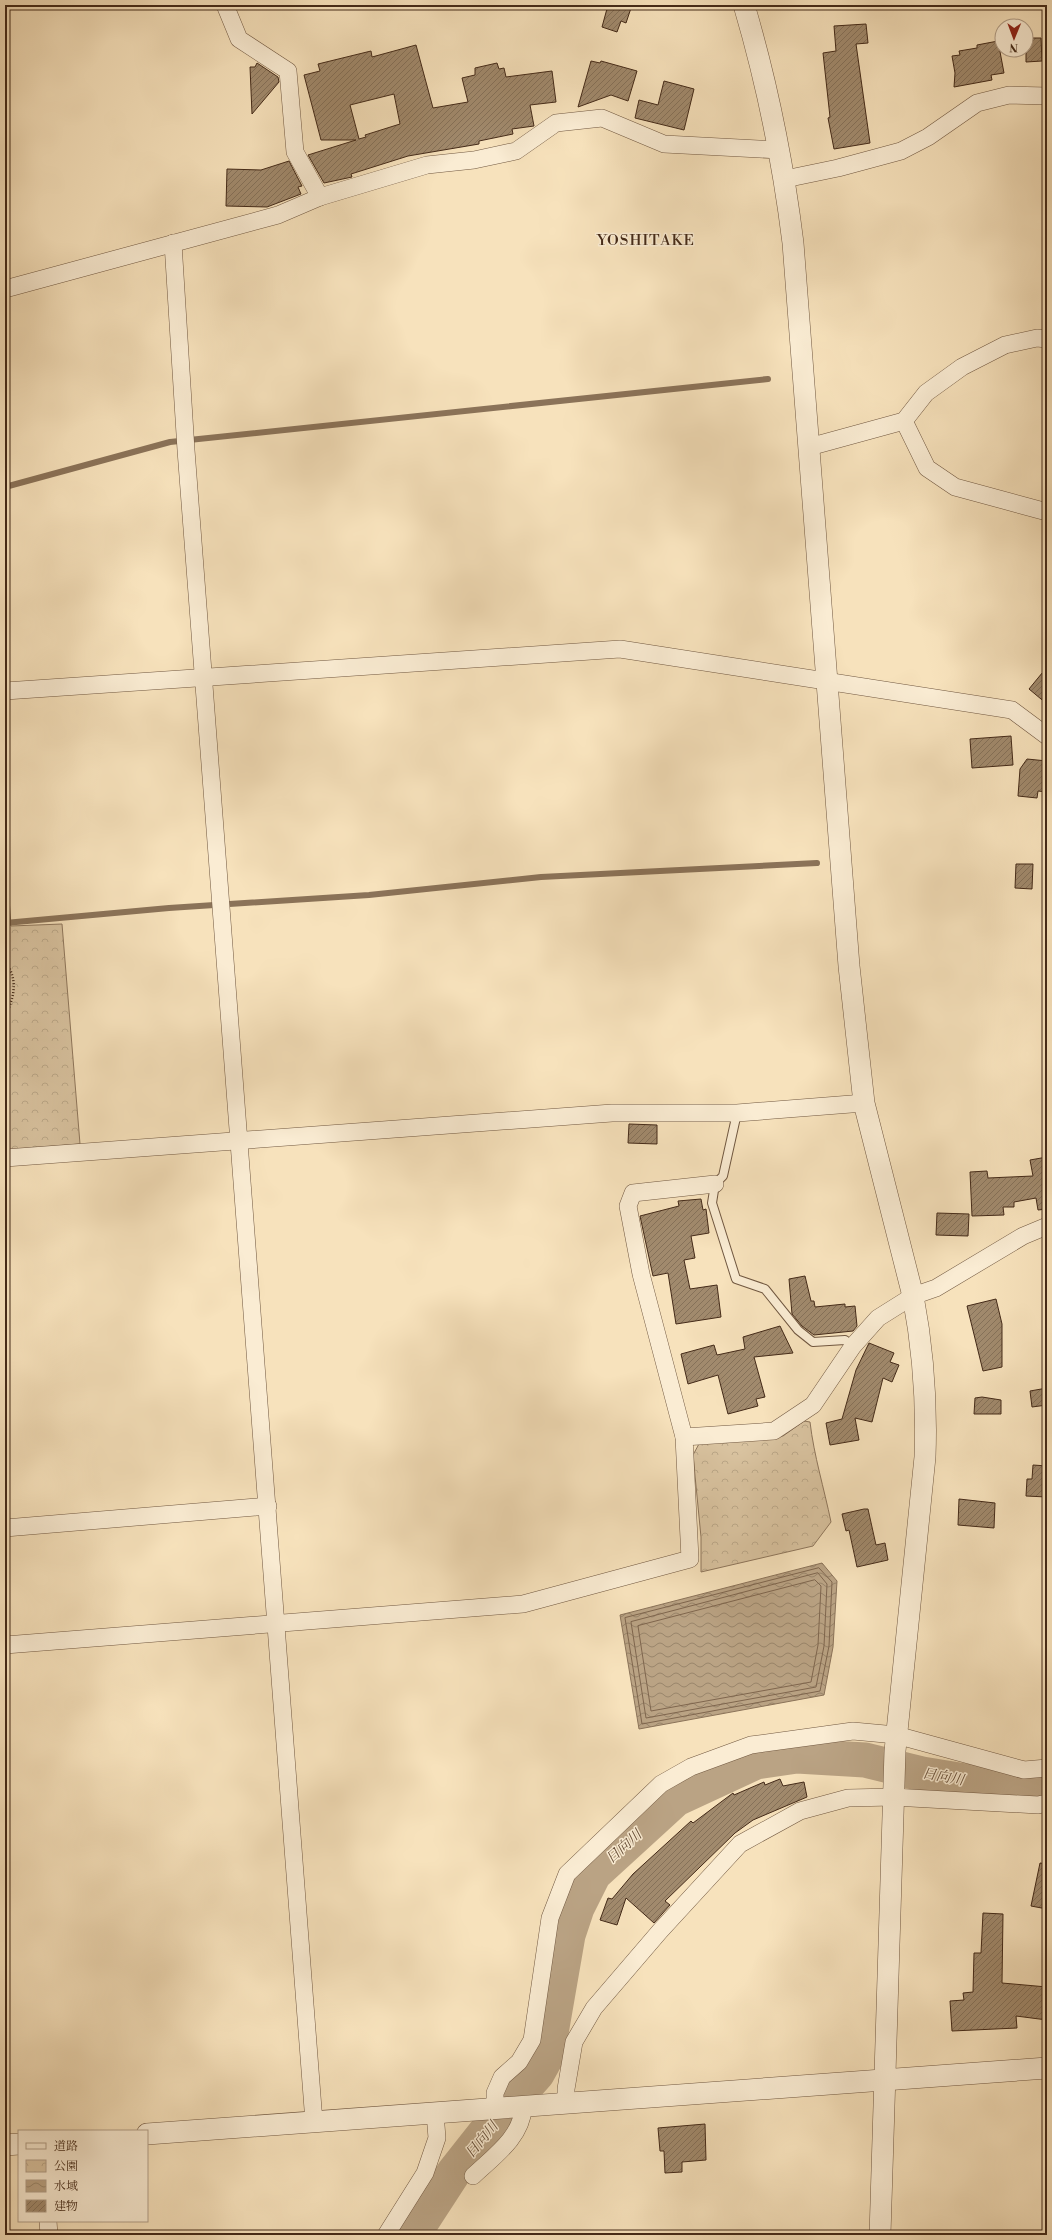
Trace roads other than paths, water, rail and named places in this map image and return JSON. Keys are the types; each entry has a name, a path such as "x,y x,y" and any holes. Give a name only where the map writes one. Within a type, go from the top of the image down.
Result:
{"street":[{"path":"226,5 238,39 288,71 295,152 320,197"},
{"path":"744,5 761,62 785,179 793,243 849,966 864,1103 913,1296 919,1328 927,1414 925,1457 896,1743 893,1792 880,2235"},
{"path":"785,179 838,168 901,151 928,137 977,103 1009,95 1047,96"},
{"path":"5,289 173,242 278,215 320,197 427,165 474,160 516,151 556,123 602,118 664,144 779,150"},
{"path":"173,242 186,450 314,2122"},
{"path":"809,447 904,421 926,393 962,367 1005,345 1037,338 1047,339"},
{"path":"904,421 927,468 955,487 1047,512"},
{"path":"5,691 203,676 620,649 1012,710 1045,730"},
{"path":"5,1158 612,1113 737,1113 864,1103"},
{"path":"5,1645 523,1604 690,1559 684,1437 641,1274 628,1206 633,1194 715,1184"},
{"path":"684,1437 774,1431 814,1404 853,1346 878,1318 913,1296 936,1288 1023,1236 1047,1226"},
{"path":"5,1528 268,1506"},
{"path":"492,2109 495,2093 502,2077 519,2062 532,2040 550,1918 567,1874 661,1784 692,1766 751,1745 853,1731 896,1743 1024,1770 1047,1768"},
{"path":"566,2104 566,2089 574,2042 594,2008 660,1931 740,1844 800,1811 848,1798 893,1792 1038,1805 1047,1803"},
{"path":"148,2134 523,2108 885,2079 1047,2068"},
{"path":"474,2176 512,2138 523,2116 523,2108"},
{"path":"386,2235 425,2173 437,2138 435,2113"},
{"path":"5,2145 18,2144"},
{"path":"48,2222 49,2235"}],"lane":[{"path":"737,1113 723,1176 715,1184 712,1203 736,1279 766,1289 798,1330 814,1342 845,1340 853,1346"}],"water":[{"path":"822,1563 837,1581 833,1647 824,1695 639,1729 620,1615"}],"waterway":[{"path":"5,487 170,442 768,379"},
{"path":"5,923 169,908 369,895 541,877 817,863"},
{"name":"日向川","path":"413,2235 454,2172 484,2134 537,2074 547,2056 568,1935 577,1908 594,1874 676,1799 756,1762 797,1756 865,1760 922,1774 1014,1789 1047,1790"}],"district":[{"name":"YOSHITAKE","path":"646,240"}]}
